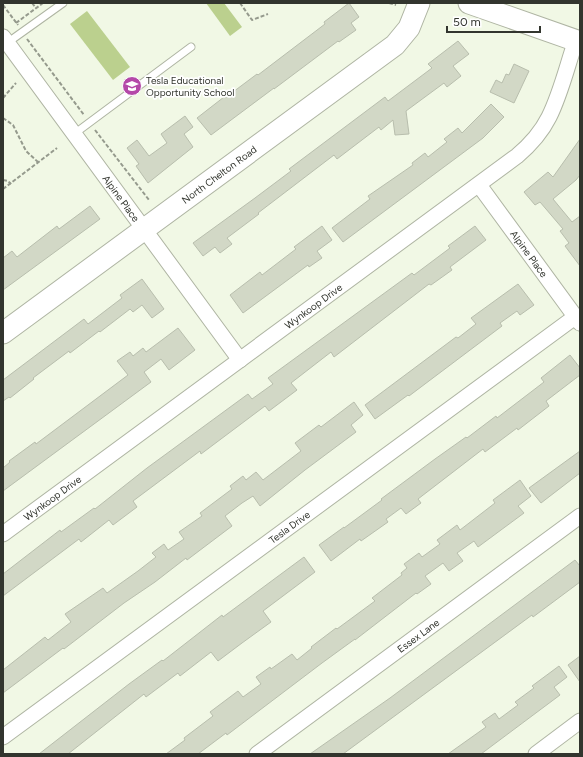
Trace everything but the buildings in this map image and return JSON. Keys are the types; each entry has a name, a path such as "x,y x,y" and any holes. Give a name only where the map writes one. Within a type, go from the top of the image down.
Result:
{"main road":[{"name":"North Chelton Road","path":"3,333 394,45 409,28 419,3"},
{"path":"469,3 578,41"}],"street":[{"name":"Alpine Place","path":"5,40 240,360"},
{"name":"Wynkoop Drive","path":"3,534 479,185 530,145 549,118 578,41"},
{"name":"Alpine Place","path":"479,185 578,320"},
{"name":"Tesla Drive","path":"3,737 578,320"},
{"name":"Essex Lane","path":"257,754 580,516"},
{"path":"536,754 580,721"}],"lane":[{"path":"5,40 23,32 63,3"},
{"path":"74,134 191,47"}],"path":[{"path":"32,3 36,8"},
{"path":"16,23 43,3"},
{"path":"240,3 252,20 268,14"},
{"path":"389,3 396,5"},
{"path":"3,4 89,122 149,200"},
{"path":"3,98 16,83"},
{"path":"3,118 12,125 26,151 39,163"},
{"path":"3,190 58,148"},
{"path":"3,180 8,181 11,184"}],"green space":[{"path":"206,3 224,3 242,27 230,36"},
{"path":"87,11 130,67 113,80 70,24"}],"place":[{"name":"Tesla Educational Opportunity School","path":"132,86"}]}
